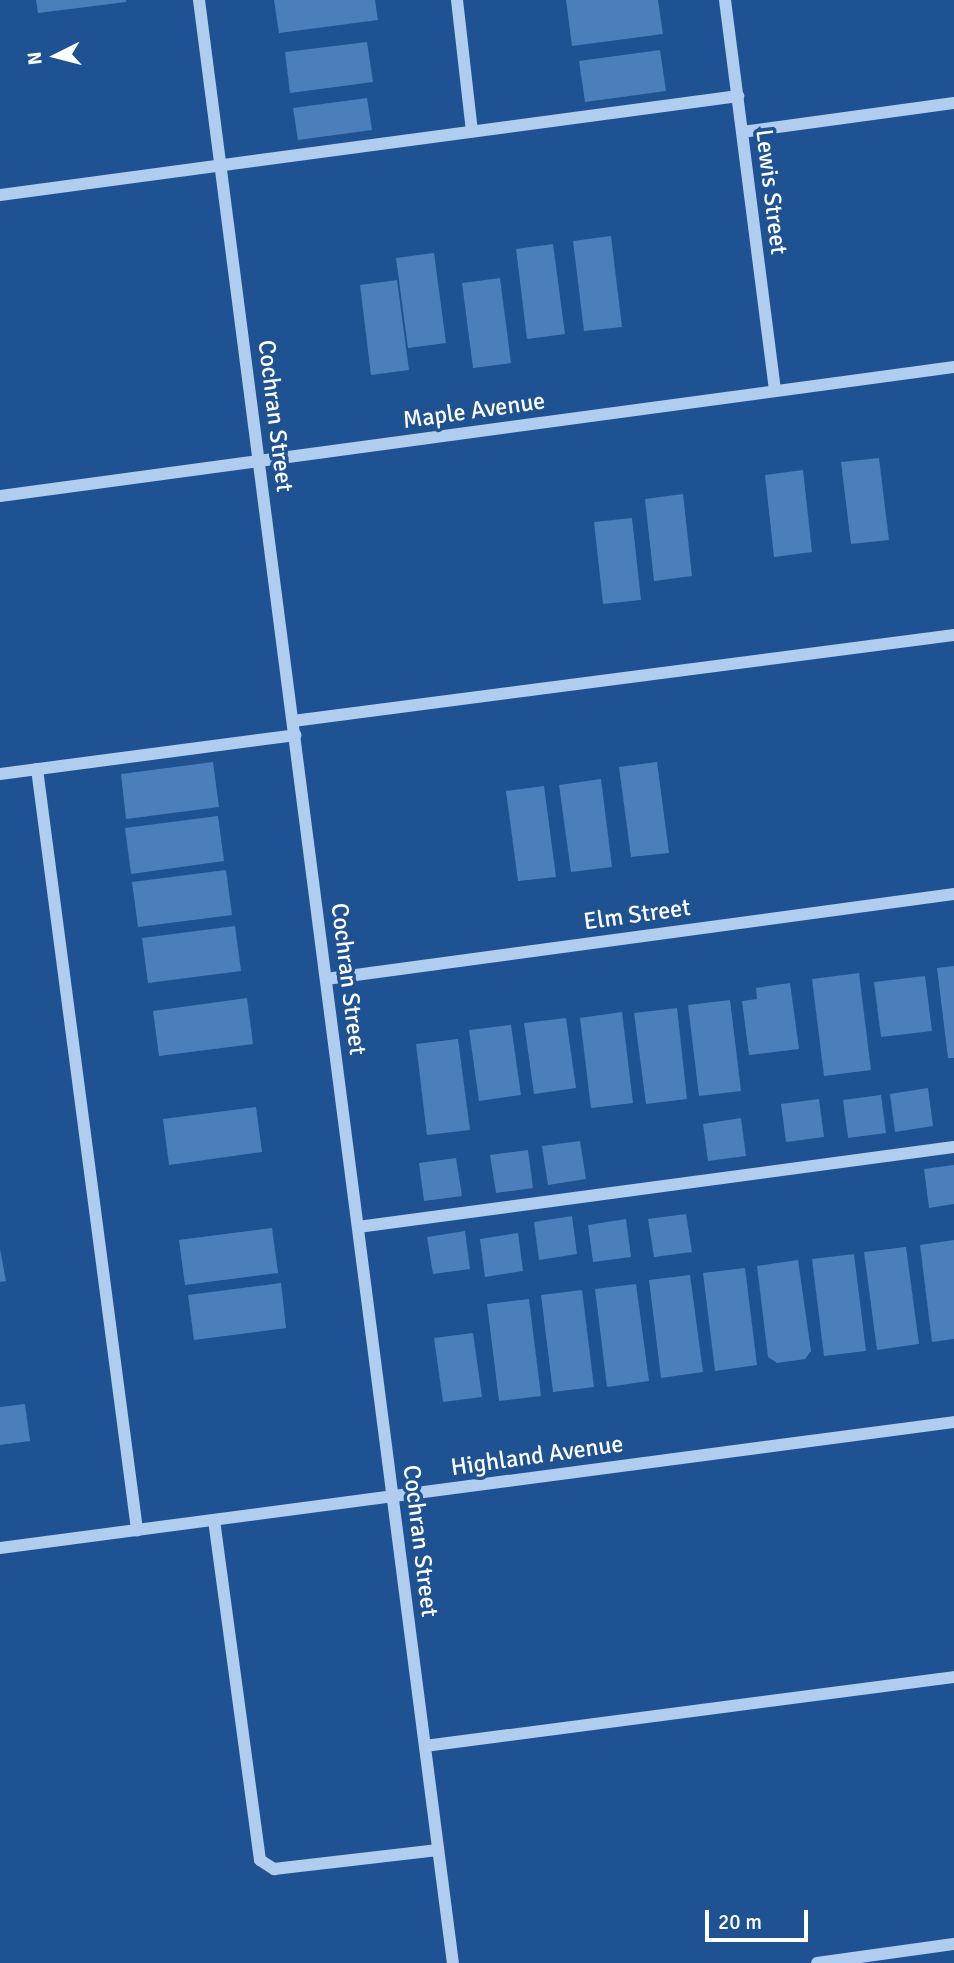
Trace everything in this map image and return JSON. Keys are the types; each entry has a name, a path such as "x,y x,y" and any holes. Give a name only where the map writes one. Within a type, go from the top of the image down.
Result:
{"street":[{"name":"Cochran Street","path":"200,0 453,1963"},
{"path":"457,0 472,131"},
{"name":"Lewis Street","path":"726,0 775,390"},
{"path":"0,195 738,96"},
{"path":"742,132 954,103"},
{"name":"Maple Avenue","path":"0,496 954,367"},
{"path":"0,774 294,728 954,635"},
{"path":"37,769 137,1530"},
{"name":"Elm Street","path":"327,979 954,894"},
{"path":"358,1227 954,1147"},
{"name":"Highland Avenue","path":"0,1548 954,1422"},
{"path":"214,1520 260,1860 274,1869 438,1850"},
{"path":"425,1746 954,1677"},
{"path":"817,1963 954,1944"}],"building":[{"path":"36,0 126,0 126,2 38,13"},
{"path":"274,0 375,0 378,20 279,33"},
{"path":"566,0 658,0 663,34 572,46"},
{"path":"367,42 373,82 290,93 285,52"},
{"path":"660,50 666,91 585,102 579,61"},
{"path":"367,98 372,130 298,140 293,108"},
{"path":"611,236 622,327 584,331 573,241"},
{"path":"553,244 565,334 527,339 516,249"},
{"path":"434,253 446,343 408,348 396,258"},
{"path":"500,278 511,363 473,368 462,283"},
{"path":"397,280 409,370 371,375 360,285"},
{"path":"879,458 889,540 851,544 841,462"},
{"path":"803,470 812,552 774,557 765,475"},
{"path":"683,494 692,576 654,581 645,499"},
{"path":"632,518 641,600 603,604 594,522"},
{"path":"213,762 219,807 126,819 121,774"},
{"path":"657,762 669,853 631,857 619,767"},
{"path":"601,779 612,867 571,872 559,785"},
{"path":"544,786 556,877 518,881 506,791"},
{"path":"218,816 224,861 131,874 125,828"},
{"path":"226,870 232,915 138,927 132,882"},
{"path":"235,926 241,971 148,983 142,938"},
{"path":"954,966 954,1058 948,1058 937,968"},
{"path":"859,973 871,1070 824,1076 812,979"},
{"path":"925,976 932,1031 881,1037 874,982"},
{"path":"790,983 799,1049 749,1055 742,1001 757,999 756,988"},
{"path":"247,998 253,1044 159,1056 153,1011"},
{"path":"730,1000 741,1091 699,1096 688,1005"},
{"path":"677,1008 687,1099 646,1104 634,1013"},
{"path":"622,1012 633,1103 591,1108 580,1018"},
{"path":"566,1018 576,1088 534,1094 524,1023"},
{"path":"511,1025 521,1095 479,1101 469,1030"},
{"path":"458,1039 470,1130 427,1135 416,1044"},
{"path":"928,1088 933,1126 895,1132 890,1094"},
{"path":"881,1095 886,1133 848,1138 843,1100"},
{"path":"819,1099 824,1137 786,1142 781,1104"},
{"path":"256,1107 262,1152 169,1165 163,1119"},
{"path":"741,1118 746,1156 708,1161 703,1124"},
{"path":"580,1141 586,1179 548,1185 542,1146"},
{"path":"528,1150 533,1188 496,1193 490,1155"},
{"path":"456,1158 462,1196 424,1201 419,1163"},
{"path":"954,1165 954,1204 929,1208 924,1169"},
{"path":"686,1214 692,1252 654,1257 648,1219"},
{"path":"572,1216 577,1254 539,1260 534,1222"},
{"path":"626,1219 631,1257 593,1262 588,1225"},
{"path":"272,1228 278,1273 185,1285 179,1240"},
{"path":"465,1231 470,1269 433,1274 427,1237"},
{"path":"518,1233 523,1271 485,1277 480,1239"},
{"path":"954,1240 954,1339 932,1342 920,1245"},
{"path":"906,1247 919,1344 877,1350 864,1252"},
{"path":"0,1249 6,1281 0,1282"},
{"path":"854,1254 866,1351 824,1356 812,1259"},
{"path":"798,1260 811,1351 805,1359 777,1363 768,1357 757,1266"},
{"path":"745,1268 757,1365 715,1371 703,1273"},
{"path":"690,1275 703,1372 661,1378 649,1280"},
{"path":"281,1283 286,1328 194,1340 188,1295"},
{"path":"636,1284 649,1381 607,1387 595,1289"},
{"path":"582,1290 594,1387 553,1392 541,1295"},
{"path":"529,1299 541,1396 499,1401 487,1304"},
{"path":"473,1333 482,1397 443,1402 434,1338"},
{"path":"25,1404 30,1441 0,1445 0,1407"}]}
